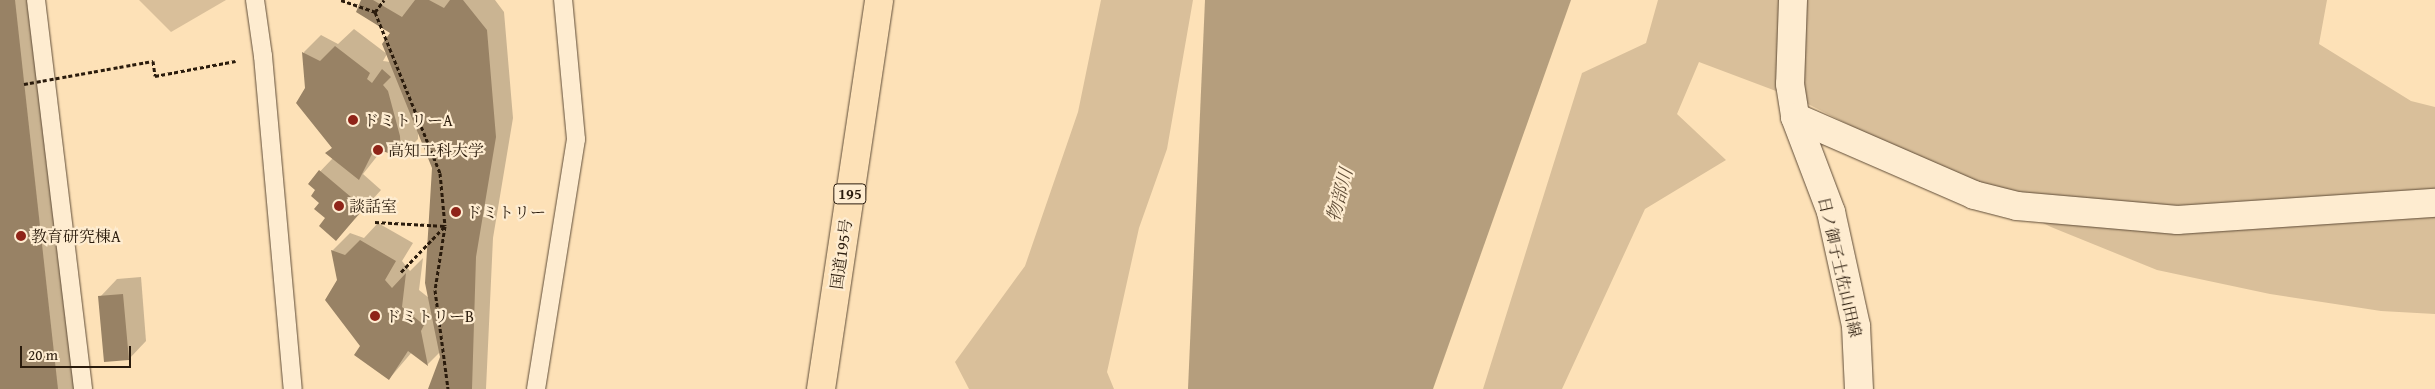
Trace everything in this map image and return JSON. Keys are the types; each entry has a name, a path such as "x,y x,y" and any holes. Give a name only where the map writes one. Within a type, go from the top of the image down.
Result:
{"highway":[{"name":"国道195号","path":"821,389 879,0"}],"street":[{"name":"日ノ御子土佐山田線","path":"1793,0 1790,84 1795,117 1831,212 1856,326 1860,389"},
{"path":"1795,117 1974,194 2016,206 2177,220 2435,203"}],"lane":[{"path":"36,0 83,389"},
{"path":"255,0 263,56 293,389"},
{"path":"536,389 576,139 564,0"}],"path":[{"path":"341,0 375,12 440,173 445,226 435,290 448,389"},
{"path":"375,12 384,0"},
{"path":"24,84 153,61 155,76 263,56"},
{"path":"374,222 445,226"},
{"path":"401,272 445,226"}],"shaded area":[{"path":"139,0 226,0 171,32"},
{"path":"1101,0 1193,0 1167,149 1139,228 1107,372 1114,389 969,389 955,362 1025,266 1078,112"},
{"path":"1658,0 2327,0 2319,44 2411,101 2435,107 2435,314 2381,311 2270,294 2157,270 2051,227 1800,100 1699,62 1677,114 1726,160 1645,209 1562,389 1483,389 1582,73 1646,43"}],"water":[{"name":"物部川","path":"1205,0 1571,0 1433,389 1188,389"}],"building":[{"name":"教育研究棟A","path":"0,0 15,0 58,389 0,389"},
{"name":"ドミトリー","path":"361,0 373,0 402,17 415,0 429,0 444,8 450,0 463,0 487,30 496,137 476,257 472,389 428,389 440,357 425,283 432,168 382,44 390,33 356,12"},
{"name":"ドミトリーA","path":"335,46 370,73 367,79 372,83 382,69 391,77 383,85 388,91 400,136 401,158 375,148 359,180 325,153 332,148 296,103 305,88 302,52 320,61"},
{"name":"談話室","path":"319,170 364,208 336,241 319,226 325,218 314,209 319,203 311,196 315,190 308,184"},
{"name":"ドミトリーB","path":"360,240 396,261 385,280 392,288 406,273 402,307 424,325 421,331 428,366 408,351 389,380 354,355 360,346 325,300 337,280 331,250 345,255"},
{"path":"123,294 129,360 104,362 98,296"}],"place":[{"name":"ドミトリーA","path":"353,120"},
{"name":"高知工科大学","path":"378,150"},
{"name":"談話室","path":"339,206"},
{"name":"ドミトリー","path":"456,212"},
{"name":"教育研究棟A","path":"21,236"},
{"name":"ドミトリーB","path":"375,316"}]}
